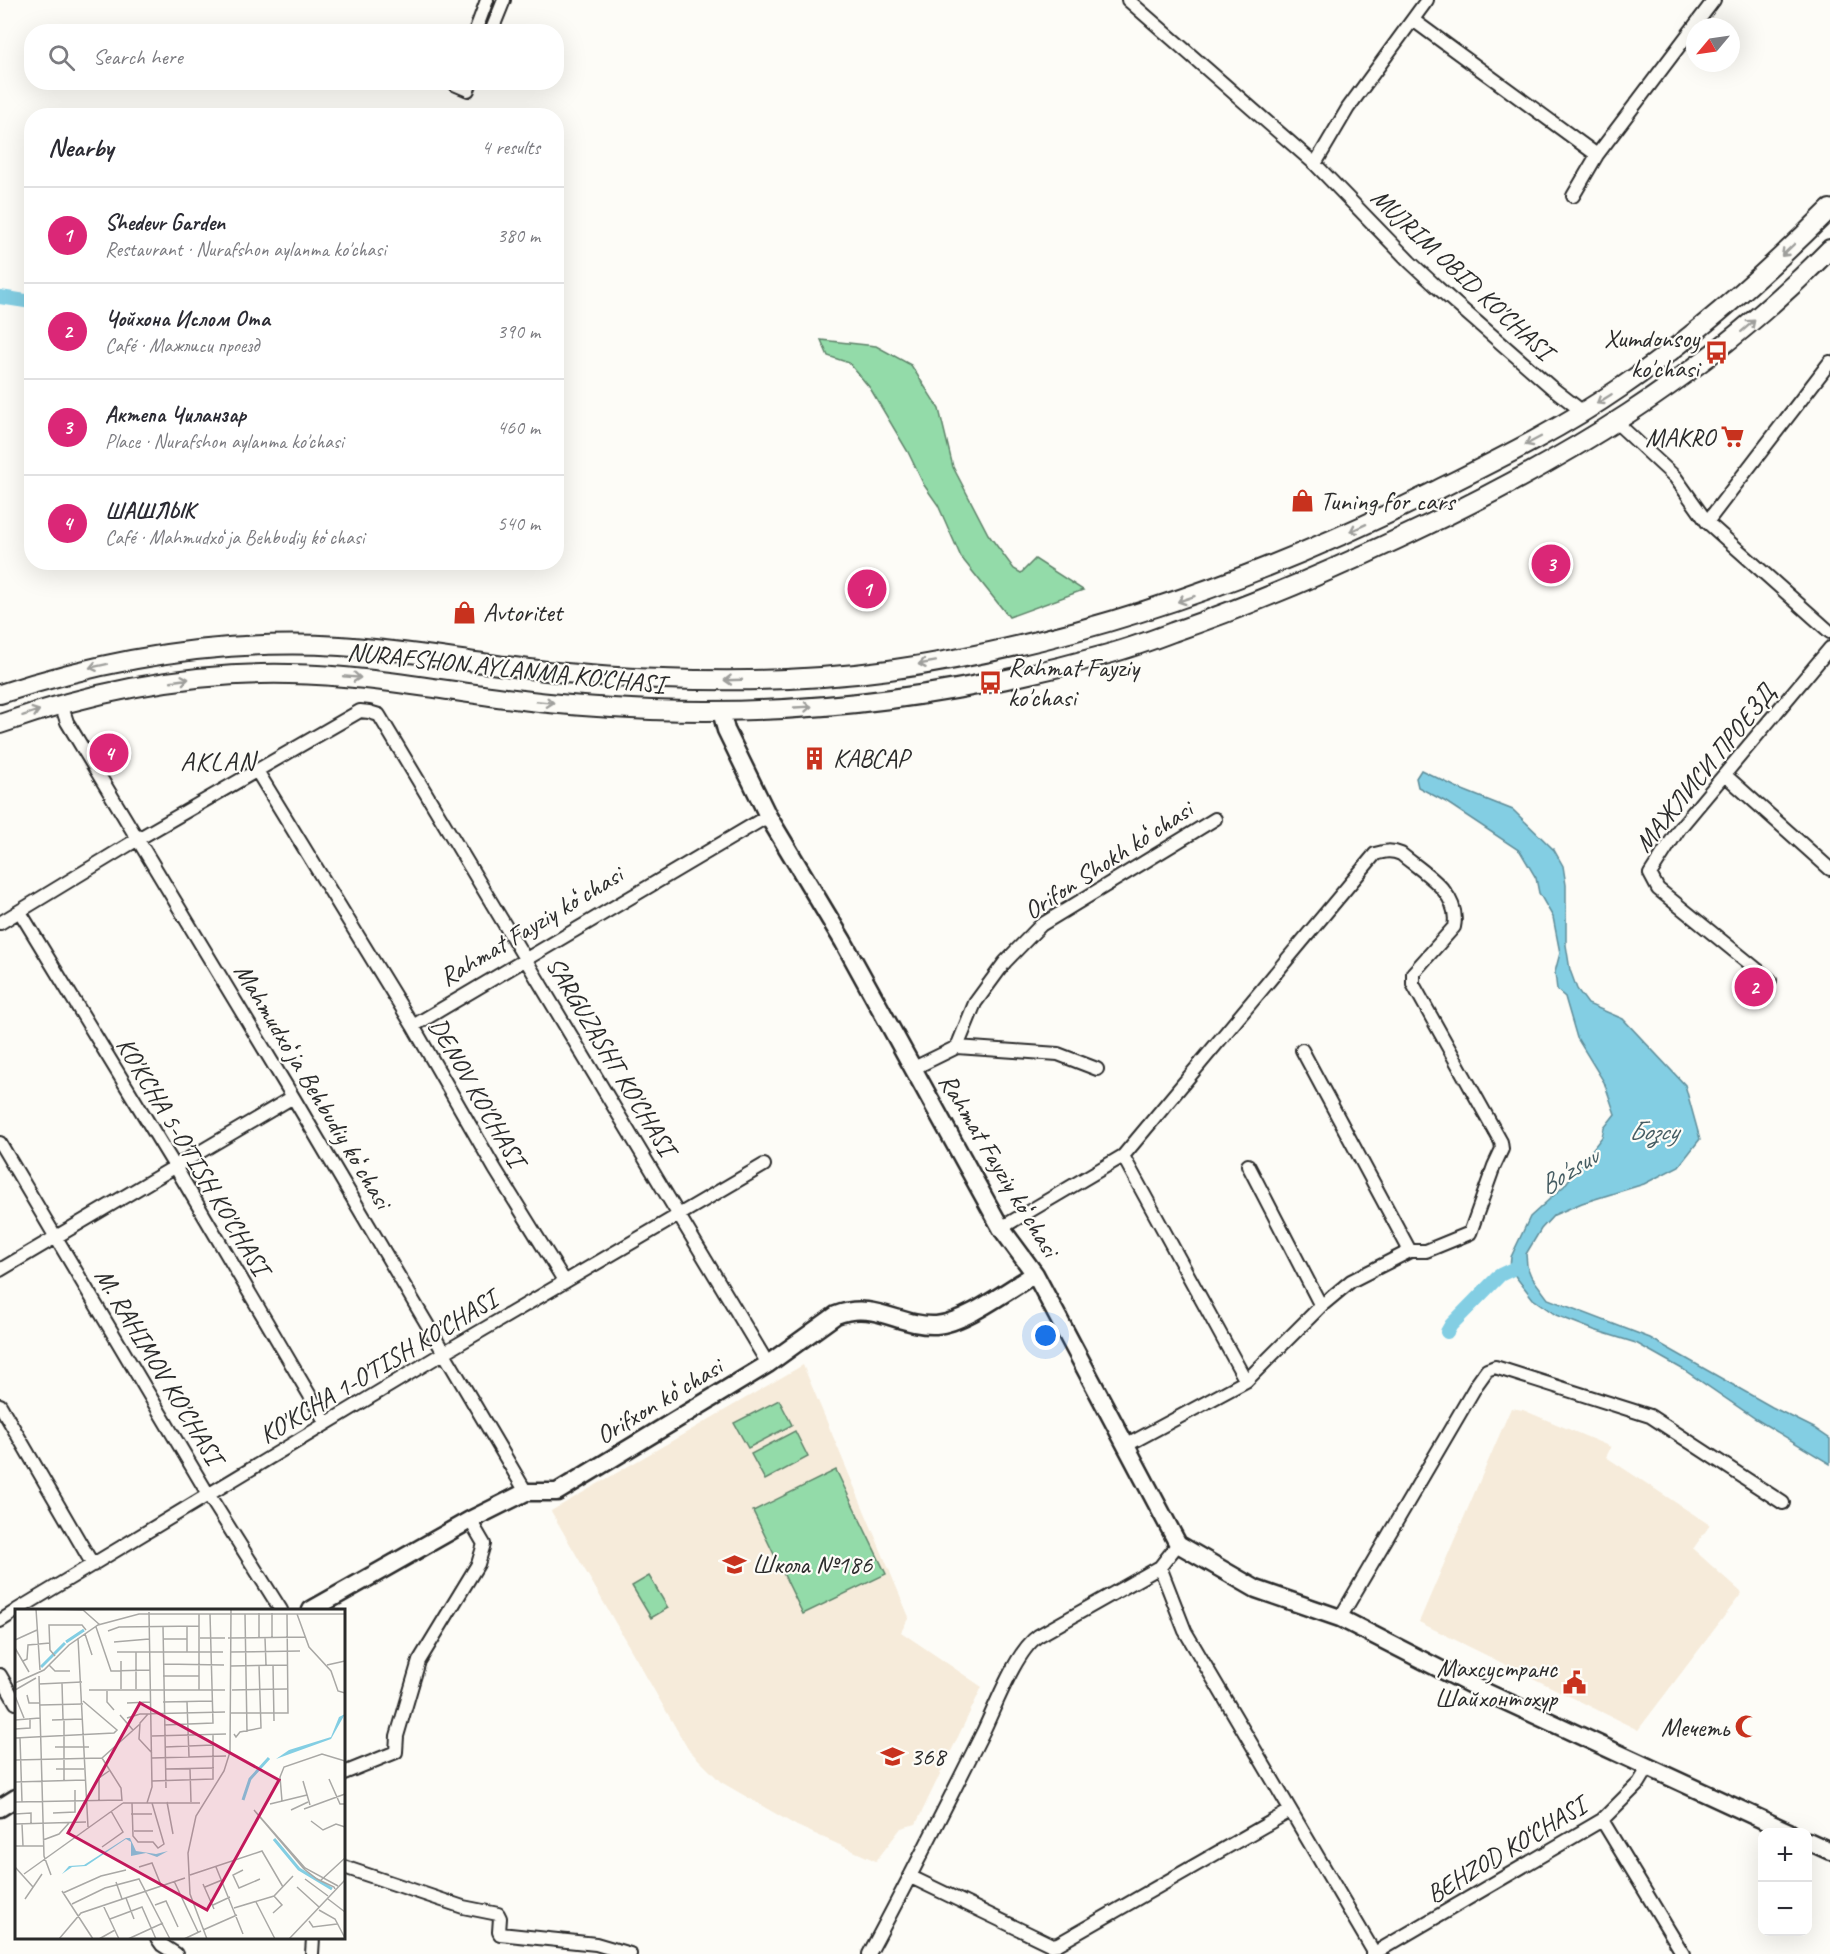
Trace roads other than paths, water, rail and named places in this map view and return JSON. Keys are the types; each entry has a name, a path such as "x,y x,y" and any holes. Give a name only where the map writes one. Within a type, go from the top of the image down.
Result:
{"main road":[{"name":"NURAFSHON AYLANMA KO'CHASI","path":"0,694 58,675 137,658 239,645 377,648 572,674 706,680 845,675 887,670 985,653 1099,626 1221,586 1330,542 1558,428 1619,389 1663,357 1747,288 1830,209"},
{"name":"NURAFSHON AYLANMA KO'CHASI","path":"0,724 61,704 141,686 222,675 293,674 374,679 516,700 626,709 721,711 862,703 1031,675 1113,653 1221,616 1342,566 1499,490 1617,423 1716,353 1767,310 1830,249"},
{"path":"1747,288 1756,289 1763,294 1767,310"},
{"path":"1330,542 1329,557 1334,563 1342,566"},
{"path":"1023,644 1033,648 1038,657 1037,667 1031,675"},
{"path":"293,674 286,667 284,659 287,651 294,645"},
{"path":"137,658 146,662 151,670 148,679 141,686"}],"street":[{"path":"478,24 487,0"},
{"path":"494,24 504,0"},
{"name":"MUJRIM OBID KO'CHASI","path":"1128,0 1315,164 1410,262 1551,387 1583,412"},
{"path":"1315,164 1348,108 1427,0"},
{"path":"1573,196 1597,155 1714,0"},
{"path":"1413,20 1597,155"},
{"path":"1707,522 1830,362"},
{"path":"1617,423 1675,477 1707,522 1830,632"},
{"name":"МАЖЛИСИ ПРОЕЗД","path":"1770,980 1658,889 1650,873 1679,829 1830,648"},
{"name":"Mahmudxoʻja Behbudiy koʻchasi","path":"61,704 67,722 293,1097 526,1492"},
{"name":"SARGUZASHT KO'CHASI","path":"0,924 138,839 360,711 379,716 768,1364"},
{"name":"Rahmat Fayziy koʻchasi","path":"721,711 726,730 768,816 843,941 1001,1228 1035,1274 1178,1544"},
{"name":"DENOV KO'CHASI","path":"257,771 413,1026 495,1169 565,1282"},
{"path":"1725,775 1830,869"},
{"name":"Rahmat Fayziy koʻchasi","path":"413,1026 768,816"},
{"name":"Orifon Shokh koʻchasi","path":"957,1047 975,1003 1005,962 1041,925 1215,819"},
{"path":"1001,1228 1123,1156 1375,854 1386,851 1401,854 1447,892 1454,909 1454,927 1413,973 1413,984 1497,1134 1502,1149 1470,1233 1426,1251 1410,1251 1351,1281 1321,1306 1246,1381 1127,1445"},
{"name":"KO'KCHA 5-O'TISH KO'CHASI","path":"20,912 176,1168 326,1424"},
{"path":"912,1069 957,1047 1058,1054 1097,1069"},
{"path":"1302,1050 1410,1251"},
{"path":"0,1270 293,1097"},
{"name":"M. RAHIMOV KO'CHASI","path":"0,1143 208,1494 280,1609"},
{"path":"1123,1156 1246,1381"},
{"name":"KO'KCHA 1-O'TISH KO'CHASI","path":"20,1609 445,1352 764,1165"},
{"path":"1248,1165 1321,1306"},
{"name":"Orifxon koʻchasi","path":"315,1609 470,1520 526,1492 557,1492 768,1364 828,1320 846,1311 865,1310 919,1324 946,1324 965,1316 1035,1274"},
{"path":"1340,1618 1477,1384 1487,1370 1495,1367 1650,1416 1783,1503"},
{"path":"0,1405 93,1565"},
{"path":"345,1773 396,1752 397,1736 419,1661 478,1564 484,1544 470,1520"},
{"path":"869,1954 911,1877 1005,1684 1028,1644 1038,1636 1160,1567 1178,1544 1256,1589 1340,1618 1479,1689 1778,1828"},
{"path":"1160,1567 1185,1631 1374,1954"},
{"name":"KO'KCHA 1-O'TISH KO'CHASI","path":"0,1621 15,1612"},
{"path":"0,1675 15,1701"},
{"name":"BEHZOD KO‘CHASI","path":"1374,1954 1602,1820 1639,1783 1648,1768"},
{"path":"0,1808 15,1799"},
{"path":"911,1877 1052,1945 1058,1944 1290,1811"},
{"path":"1602,1820 1683,1954"},
{"path":"1812,1843 1830,1851"},
{"path":"345,1868 463,1907 498,1914 500,1934 596,1944 630,1954"},
{"path":"158,1939 162,1945 176,1954"},
{"path":"312,1954 313,1939"}],"water":[{"name":"Бозсу","path":"1421,770 1460,789 1513,810 1554,850 1563,866 1566,885 1566,945 1570,970 1577,989 1588,1004 1623,1019 1685,1085 1700,1139 1679,1166 1644,1184 1582,1203 1554,1215 1541,1229 1526,1254 1531,1276 1548,1299 1650,1338 1814,1428 1830,1439 1830,1464 1756,1419 1684,1370 1636,1343 1556,1315 1533,1299 1510,1267 1511,1257 1530,1217 1564,1186 1602,1137 1604,1128 1615,1114 1604,1082 1577,1038 1565,997 1557,990 1555,972 1560,953 1553,917 1539,893 1536,878 1520,851 1446,802 1418,787 1416,778"}],"waterway":[{"path":"0,297 24,301"},
{"path":"1447,1332 1451,1325 1500,1275 1517,1267"}],"place":[{"name":"Xumdonsoy ko'chasi","path":"1717,353"},
{"name":"MAKRO","path":"1733,437"},
{"name":"Tuning for cars","path":"1302,501"},
{"name":"Актепа Чиланзар","path":"1551,564"},
{"name":"Shedevr Garden","path":"867,589"},
{"name":"Avtoritet","path":"465,612"},
{"name":"Rahmat Fayziy ko'chasi","path":"990,682"},
{"name":"ШАШЛЫК","path":"109,753"},
{"name":"КАВСАР","path":"815,758"},
{"name":"Чойхона Ислом Ота","path":"1754,987"},
{"name":"Школа №186","path":"734,1564"},
{"name":"Махсустранс Шайхонтохур","path":"1575,1683"},
{"name":"Мечеть","path":"1747,1727"},
{"name":"368","path":"892,1756"}],"district":[{"name":"AKLAN","path":"218,761"}],"water label":[{"name":"Bo'zsuv","path":"1568,1171"}]}
